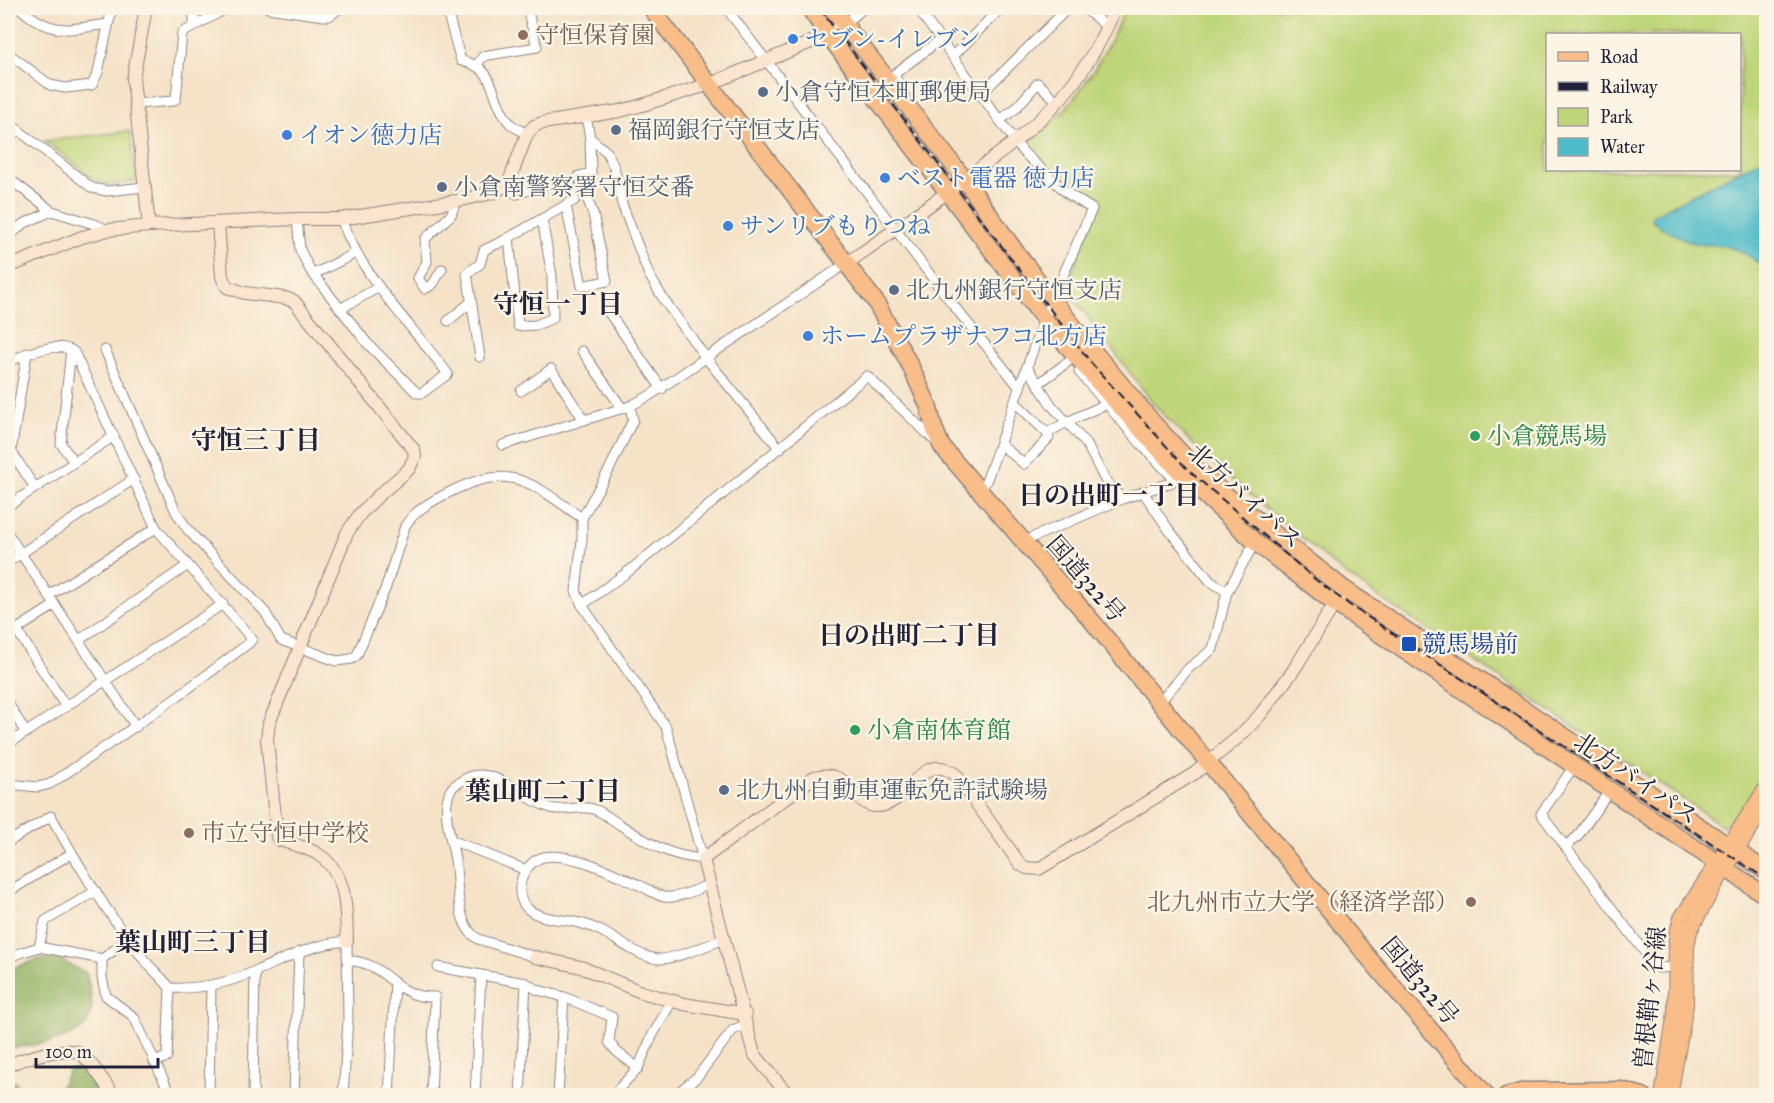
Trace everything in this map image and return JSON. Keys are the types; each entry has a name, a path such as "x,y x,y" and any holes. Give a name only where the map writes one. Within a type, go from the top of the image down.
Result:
{"highway":[{"name":"国道322号","path":"651,8 875,301 897,338 928,405 942,447 1092,621 1372,962 1487,1095"},
{"name":"北方バイパス","path":"809,8 1043,322 1182,472 1255,542 1334,603 1767,896"},
{"name":"北方バイパス","path":"832,8 937,144 1018,255 1118,383 1182,472 1227,496 1344,589 1767,871"},
{"path":"1506,1095 1525,1091 1621,1090 1643,1095"}],"main road":[{"name":"曽根鞘ヶ谷線","path":"1733,848 1767,788"},
{"name":"曽根鞘ヶ谷線","path":"1662,1095 1675,1012 1676,936 1681,918 1767,804"},
{"name":"曽根鞘ヶ谷線","path":"1670,1095 1686,1005 1688,939 1694,921 1721,865"}],"street":[{"path":"20,8 40,24 58,30 108,24"},
{"path":"8,53 50,85 65,88 88,86 94,82 98,72 112,8"},
{"path":"146,8 133,79 149,226"},
{"path":"194,8 194,25"},
{"path":"135,104 176,99 182,33 226,8"},
{"path":"268,8 329,16 340,8"},
{"path":"446,8 461,61 477,65 488,77 503,114 510,124 527,134"},
{"path":"477,65 483,56 537,47 527,8"},
{"path":"726,8 1020,388"},
{"path":"8,267 82,237 108,230 297,219 341,219 492,193 503,187 514,170 527,134 534,126 629,109 710,84 828,35 864,8"},
{"path":"916,8 1023,152 1067,193 1092,209 1043,322 981,491"},
{"path":"953,56 1001,8"},
{"path":"981,94 1068,8"},
{"path":"1084,8 1107,27"},
{"path":"503,445 626,407 662,389 896,230 1016,142 1058,102 1098,48 1115,8"},
{"path":"937,144 940,136 893,75 940,40"},
{"path":"1000,120 1015,108 1038,83 1058,102"},
{"path":"567,205 582,286 607,281 593,214 579,176 591,173 590,138 586,116"},
{"path":"8,122 92,188 107,191 144,187"},
{"path":"590,138 606,152 614,167 622,204 649,275 664,300 706,358 780,449"},
{"path":"8,177 52,211 108,230"},
{"path":"480,357 467,273 480,264 484,250 575,200 570,184 559,180 517,194 503,187"},
{"path":"441,269 434,284 425,289 418,278 427,262 425,239 451,215 456,201"},
{"path":"8,237 12,227 52,211"},
{"path":"297,219 300,250 314,274 367,343 417,393 422,393 448,374 379,287 356,253 341,219"},
{"path":"509,238 518,326 536,325 554,318 552,276 542,219"},
{"path":"218,223 222,278 227,287 244,293 294,301 414,450 415,456 408,469 372,502 347,532 269,723 267,739 276,833 280,840 315,852 330,863 338,875 345,894 348,1020 343,1095"},
{"path":"314,274 356,253"},
{"path":"340,309 379,287"},
{"path":"448,321 471,302"},
{"path":"607,310 662,389"},
{"path":"1022,542 1122,499 1170,483 1182,472 1106,404 1069,361 1043,322"},
{"path":"8,362 27,353 61,346 71,350 156,528 251,636 251,641 136,727 50,784 38,787 8,784"},
{"path":"71,350 61,444 74,462"},
{"path":"105,350 176,512 188,530 265,612 281,640 301,648 336,660 352,659 357,655 386,586 405,526 420,510 471,481 504,477 524,481 536,486 582,518"},
{"path":"582,351 626,407 633,420 582,518 582,540 576,591 582,604 666,727 755,1055 789,1095"},
{"path":"27,353 11,451 35,488"},
{"path":"1038,384 1069,361"},
{"path":"1027,368 1052,406 1087,445 1105,480 1122,499"},
{"path":"520,391 551,369 584,420"},
{"path":"582,604 629,571 867,376 942,447"},
{"path":"1000,444 1024,464 1049,438 1047,433 1015,402"},
{"path":"1047,433 1106,404"},
{"path":"8,506 114,436"},
{"path":"8,562 134,479"},
{"path":"1143,492 1169,530 1210,581 1227,592"},
{"path":"49,595 156,528"},
{"path":"8,534 136,727"},
{"path":"1158,704 1189,668 1213,649 1227,592 1255,542"},
{"path":"79,640 188,565"},
{"path":"745,1019 641,993 581,967 535,957 478,939 471,934 464,922 458,893 456,860 446,804 451,788 469,776 485,774 503,782 533,802 552,809 595,809 659,849 683,857 703,860 814,777 825,774 846,782 859,798 869,805 878,806 889,803 930,769 939,766 947,768 956,775 1020,864 1033,870 1195,773 1241,735 1260,715 1293,670 1344,589"},
{"path":"8,744 222,604"},
{"path":"55,605 12,632 66,707"},
{"path":"8,703 26,733"},
{"path":"1574,766 1541,814 1655,966 1659,969 1675,967"},
{"path":"1565,846 1577,837 1610,790"},
{"path":"8,842 51,816 96,891 129,939 170,988 186,989 211,985 255,972 315,946 346,941"},
{"path":"451,840 526,870"},
{"path":"8,892 72,853"},
{"path":"708,885 682,894 664,897 618,875 579,860 551,856 536,859 526,870 520,883 521,897 527,908 542,916 579,922 602,931 640,953 659,959 687,953 724,939"},
{"path":"39,947 45,921 96,891"},
{"path":"8,957 39,947 102,959 129,939"},
{"path":"294,1095 299,952"},
{"path":"102,959 102,978 106,996 134,1017 171,1095"},
{"path":"348,961 359,960 370,964 395,983 418,996 435,997 431,1095"},
{"path":"438,967 526,983 538,990 564,997 612,1017 609,1042 616,1051 638,1068"},
{"path":"253,1095 255,972"},
{"path":"475,1095 481,975"},
{"path":"389,1095 395,983"},
{"path":"520,1095 526,983"},
{"path":"209,1095 211,985"},
{"path":"154,1062 166,1057 170,988"},
{"path":"558,1095 564,997"},
{"path":"612,1095 638,1068 652,1036 672,1001"},
{"path":"674,1095 697,1077 733,1030 745,1019"},
{"path":"8,1065 55,1052 76,1052 88,1061 114,1095"}],"green space":[{"name":"小倉競馬場","path":"1125,8 1766,8 1766,773 1742,811 1723,826 1346,575 1213,464 1156,407 1065,287 1100,203 1072,192 1026,149 1027,145 1061,114 1074,98 1106,48"},
{"path":"130,131 136,181 107,185 94,179 45,141"},
{"path":"39,959 58,959 86,973 90,990 91,1015 83,1027 64,1038 8,1049 8,970"},
{"path":"77,1069 93,1081 103,1095 56,1095 69,1070"},
{"path":"8,1080 12,1080 29,1095 8,1095"}],"water":[{"path":"1766,157 1766,268 1737,250 1692,242 1652,221 1652,216"}],"railway":[{"path":"819,8 1092,364 1188,470 1316,580 1351,606 1766,879"}],"place":[{"name":"守恒保育園","path":"523,35"},
{"name":"セブン-イレブン","path":"793,39"},
{"name":"小倉守恒本町郵便局","path":"763,92"},
{"name":"福岡銀行守恒支店","path":"616,130"},
{"name":"イオン徳力店","path":"287,135"},
{"name":"ベスト電器 徳力店","path":"885,178"},
{"name":"小倉南警察署守恒交番","path":"442,187"},
{"name":"サンリブもりつね","path":"728,226"},
{"name":"北九州銀行守恒支店","path":"894,290"},
{"name":"ホームプラザナフコ北方店","path":"808,336"},
{"name":"小倉競馬場","path":"1475,436"},
{"name":"競馬場前","path":"1409,644"},
{"name":"小倉南体育館","path":"855,730"},
{"name":"北九州自動車運転免許試験場","path":"724,790"},
{"name":"市立守恒中学校","path":"189,833"},
{"name":"北九州市立大学（経済学部）","path":"1471,902"}],"district":[{"name":"守恒一丁目","path":"558,304"},
{"name":"守恒三丁目","path":"256,440"},
{"name":"日の出町一丁目","path":"1109,495"},
{"name":"日の出町二丁目","path":"909,635"},
{"name":"葉山町二丁目","path":"543,791"},
{"name":"葉山町三丁目","path":"193,942"}]}
